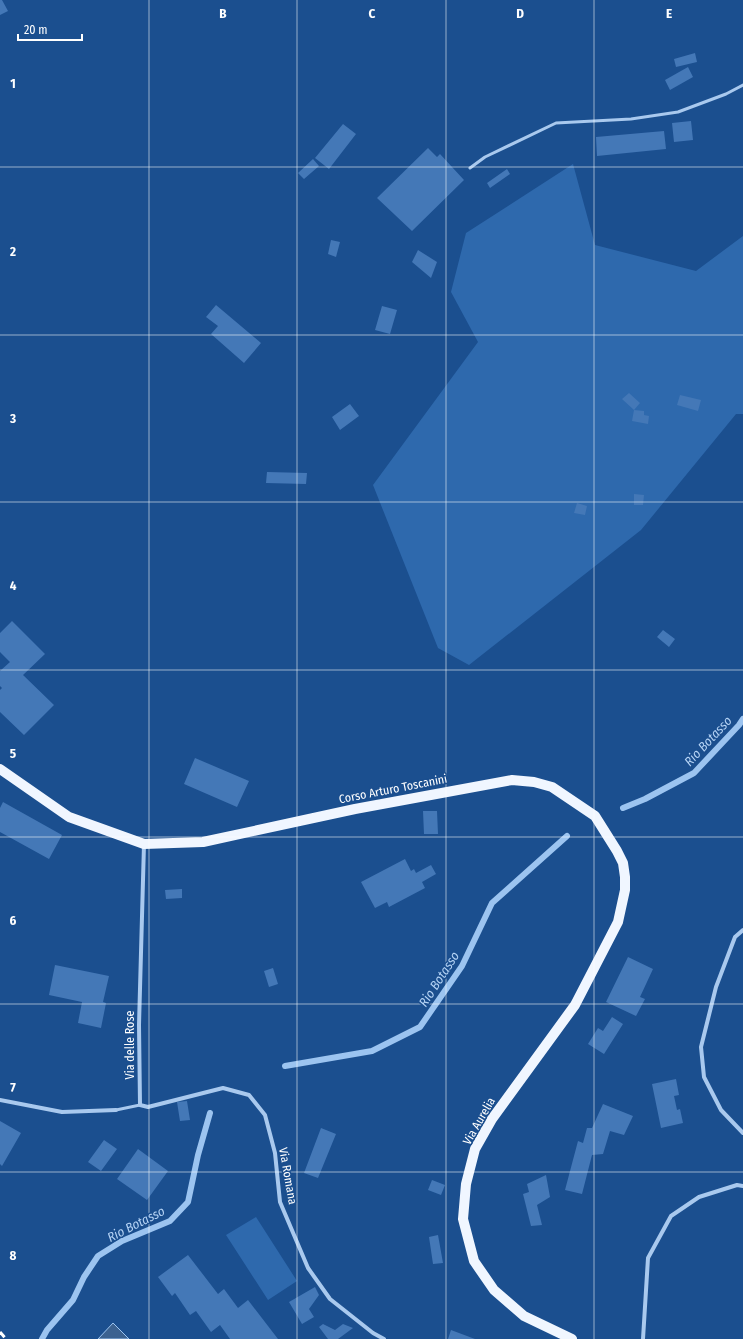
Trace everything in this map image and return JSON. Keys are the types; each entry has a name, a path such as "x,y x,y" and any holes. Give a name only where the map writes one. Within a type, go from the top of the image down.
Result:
{"main road":[{"name":"Corso Arturo Toscanini","path":"0,769 69,817 144,844 203,842 355,809 512,780 534,782 552,787 595,816 623,863 625,877 625,890 618,922 575,1005"},
{"name":"Via Aurelia","path":"572,1339 524,1316 494,1290 474,1260 463,1219 466,1184 475,1149 492,1119 575,1005"}],"street":[{"name":"Via delle Rose","path":"140,1105 139,1025 144,844"},
{"path":"743,930 735,937 716,987 701,1047 704,1077 722,1110 743,1133"},
{"name":"Via Romana","path":"140,1105 148,1107 223,1088 249,1095 265,1115 274,1153 280,1202 308,1268 330,1299 373,1333 384,1339"},
{"path":"0,1100 62,1112 116,1110"},
{"path":"643,1339 648,1258 671,1216 699,1197 737,1185 743,1186"}],"lane":[{"path":"470,168 485,157 556,123 631,118 678,112 726,94 743,84"},
{"path":"116,1110 140,1105"}],"shaded area":[{"path":"573,164 595,245 696,271 743,236 743,414 736,414 641,530 469,665 438,648 373,485 478,342 451,292 466,233"},
{"path":"256,1217 297,1281 268,1300 226,1235"},
{"path":"113,1323 129,1339 98,1339"}],"building":[{"path":"0,0 2,0 8,11 0,15"},
{"path":"695,53 697,62 676,67 674,59"},
{"path":"688,67 693,77 670,90 665,80"},
{"path":"691,121 693,140 674,142 672,123"},
{"path":"343,124 356,134 329,169 315,158"},
{"path":"664,131 666,149 597,156 596,137"},
{"path":"428,148 437,157 440,154 464,180 412,231 377,198"},
{"path":"313,159 319,166 304,179 298,173"},
{"path":"507,169 510,174 490,188 487,183"},
{"path":"331,240 340,242 336,257 328,254"},
{"path":"418,250 437,262 431,278 412,262"},
{"path":"216,305 261,343 244,363 211,334 218,326 206,317"},
{"path":"382,306 397,310 390,334 375,330"},
{"path":"629,393 640,403 634,410 622,399"},
{"path":"680,395 701,400 698,411 677,405"},
{"path":"350,404 359,416 340,430 332,417"},
{"path":"634,410 644,411 644,415 649,416 648,424 632,421"},
{"path":"267,472 307,473 306,484 266,483"},
{"path":"634,494 644,495 643,505 634,505"},
{"path":"577,503 587,506 585,515 574,513"},
{"path":"12,621 45,654 23,675 54,705 24,735 0,712 0,690 2,688 0,686 0,671 10,662 0,652 0,633"},
{"path":"663,630 675,639 669,647 657,637"},
{"path":"195,758 249,781 237,807 184,784"},
{"path":"3,802 62,835 49,859 0,832 0,808"},
{"path":"423,811 437,811 438,834 424,834"},
{"path":"405,859 411,871 414,869 416,873 431,865 436,874 422,882 425,888 389,907 387,902 375,908 361,882"},
{"path":"182,889 182,898 166,899 165,890"},
{"path":"628,957 653,969 640,997 645,999 636,1016 606,1002"},
{"path":"55,965 109,976 103,1002 106,1003 101,1028 78,1023 82,1002 49,995"},
{"path":"273,968 278,984 269,987 264,971"},
{"path":"612,1017 623,1024 604,1054 588,1044 598,1028 603,1031"},
{"path":"676,1079 679,1095 674,1096 677,1110 680,1109 683,1123 661,1128 652,1084"},
{"path":"187,1101 190,1120 180,1121 177,1102"},
{"path":"603,1104 633,1116 624,1135 610,1131 603,1154 592,1155 582,1194 565,1190 578,1141 583,1143 587,1128 592,1128"},
{"path":"0,1121 21,1133 2,1166 0,1164"},
{"path":"321,1128 336,1134 318,1178 304,1173"},
{"path":"104,1140 117,1149 101,1171 88,1162"},
{"path":"138,1149 168,1171 147,1200 117,1179"},
{"path":"546,1175 550,1197 537,1205 542,1225 531,1226 523,1194 529,1192 527,1184"},
{"path":"432,1180 445,1185 441,1195 428,1190"},
{"path":"438,1235 443,1263 433,1264 429,1237"},
{"path":"188,1255 218,1294 224,1289 238,1308 248,1300 278,1339 230,1339 220,1325 211,1332 196,1311 190,1315 175,1293 172,1296 158,1277"},
{"path":"315,1287 319,1295 309,1309 314,1317 302,1324 289,1302"},
{"path":"323,1324 335,1330 343,1324 353,1328 338,1339 328,1339 319,1327"},
{"path":"451,1330 475,1339 448,1339"}],"waterway":[{"name":"Rio Botasso","path":"623,808 645,799 694,773 743,719"},
{"name":"Rio Botasso","path":"285,1066 372,1051 420,1027 462,966 492,903 567,836"},
{"name":"Rio Botasso","path":"42,1339 47,1330 73,1300 84,1277 98,1256 122,1241 170,1221 188,1202 198,1155 210,1113"}],"railway":[{"path":"0,1332 6,1339"}]}
